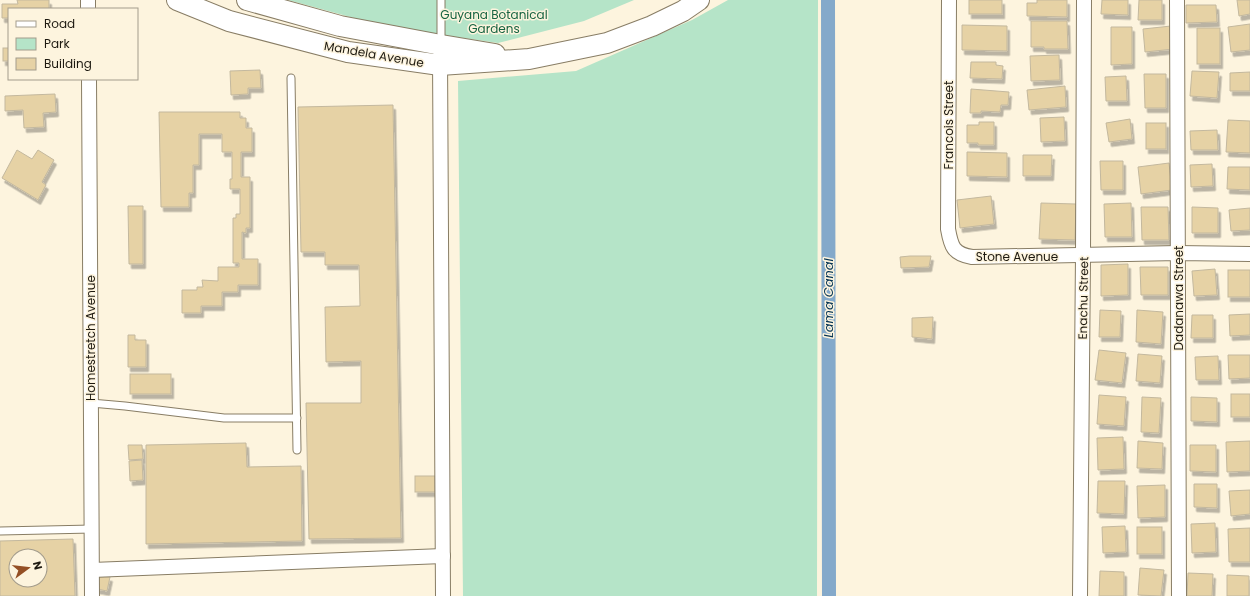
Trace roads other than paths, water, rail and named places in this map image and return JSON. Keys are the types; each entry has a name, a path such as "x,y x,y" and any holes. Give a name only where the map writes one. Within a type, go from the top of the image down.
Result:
{"main road":[{"name":"Mandela Avenue","path":"177,0 230,21 348,52 440,65 529,59 607,43 652,26 683,11 699,0"},
{"name":"Mandela Avenue","path":"247,0 340,26 441,45 529,59"}],"street":[{"name":"Francois Street","path":"949,0 948,229 954,250"},
{"name":"Enachu Street","path":"1080,596 1084,0"},
{"name":"Dadanawa Street","path":"1177,0 1179,596"},
{"path":"441,45 444,596"},
{"name":"Homestretch Avenue","path":"89,80 92,596"},
{"name":"Stone Avenue","path":"954,250 962,255 972,256 1178,253 1250,254"},
{"path":"92,570 443,556"}],"lane":[{"path":"441,0 441,45"},
{"path":"291,78 297,418 296,450"},
{"path":"91,403 224,418 297,418"},
{"path":"0,531 92,529"}],"waterway":[{"name":"Lama Canal","path":"828,0 829,596"}],"park label":[{"name":"Guyana Botanical Gardens","path":"494,21"}]}
